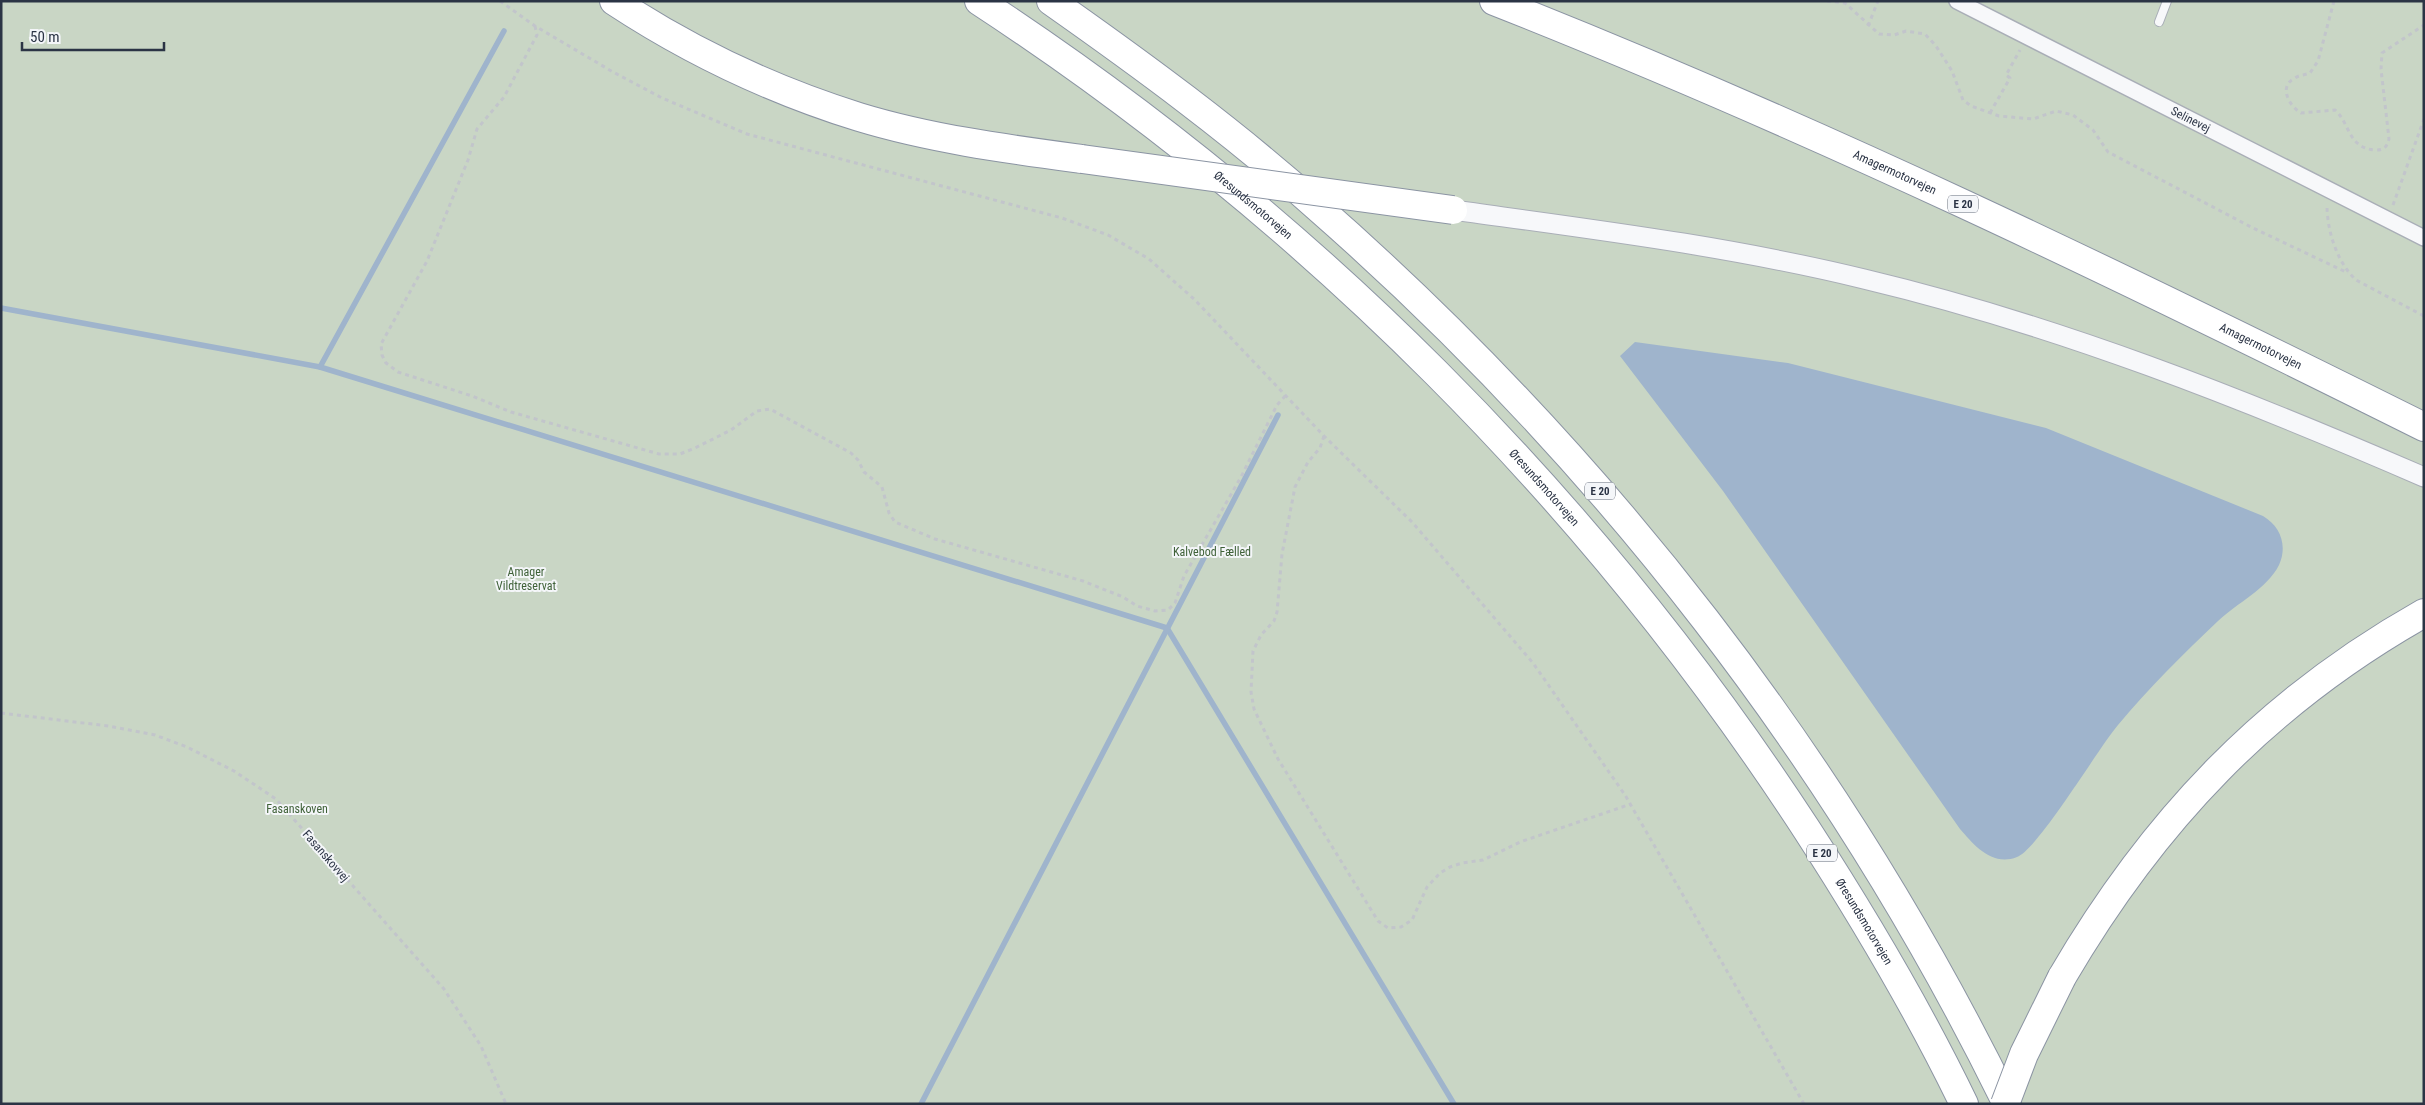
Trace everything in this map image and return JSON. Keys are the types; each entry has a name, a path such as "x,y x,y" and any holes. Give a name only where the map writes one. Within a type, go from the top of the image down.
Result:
{"highway":[{"path":"614,1 711,58 749,76 820,104 861,117 944,137 1082,159 1453,210"},
{"name":"Øresundsmotorvejen","path":"979,1 1078,69 1163,132 1297,241 1424,359 1543,485 1600,551 1676,645 1783,793 1875,940 1964,1104"},
{"name":"E 20","path":"1051,1 1184,98 1328,216 1441,321 1501,381 1614,506 1720,638 1819,776 1909,920 1950,993 2006,1104"},
{"name":"Amagermotorvejen","path":"1494,1 1744,106 1968,207 2199,316 2424,427"},
{"path":"2006,1104 2024,1054 2062,977 2087,934 2135,864 2189,799 2249,739 2315,684 2379,640 2424,613"}],"street":[{"name":"Selinevej","path":"1957,1 2424,238"},
{"path":"1453,210 1612,232 1780,260 1864,278 1946,300 2046,330 2172,373 2270,411 2424,477"}],"lane":[{"path":"2159,22 2167,1"}],"path":[{"path":"500,1 535,26 662,98 747,134 1062,218 1108,235 1148,258 1195,300 1324,436 1412,522 1532,664 1631,804 1804,1104"},
{"path":"1827,1 1845,3 1868,26 1886,35 1906,31 1924,34 1936,46 1952,72 1963,100 1971,106 1999,116 2033,119 2056,111 2074,115 2093,130 2108,152 2244,223 2348,273 2356,280 2424,316"},
{"path":"1868,26 1878,1"},
{"path":"2334,1 2318,61 2310,73 2293,78 2288,84 2288,104 2300,113 2335,110 2355,142 2370,150 2384,149 2388,146 2389,139 2381,69 2382,53 2424,25"},
{"path":"535,26 537,35 504,97 477,129 468,160 427,261 381,344 382,355 386,363 398,372 472,396 511,412 659,454 680,454 695,448 732,430 757,412 770,409 851,453 858,460 864,472 882,487 888,513 895,522 935,539 1083,581 1123,596 1137,606 1155,611 1168,610 1175,603 1184,576 1241,477 1277,405 1286,394"},
{"path":"1990,113 2010,78 2006,75 2020,49"},
{"path":"2387,219 2424,119"},
{"path":"2333,192 2327,205 2328,226 2348,273"},
{"path":"1324,436 1320,448 1308,462 1295,487 1282,554 1277,612 1274,620 1261,635 1253,651 1250,692 1254,709 1278,759 1378,921 1388,928 1401,927 1412,920 1427,887 1440,873 1450,867 1483,860 1520,842 1631,804"},
{"name":"Fasanskovvej","path":"1,713 108,726 155,735 187,747 234,771 276,799 444,989 481,1046 506,1104"}],"green space":[{"name":"Kalvebod Fælled","path":"1,1 2424,1 2424,1104 1,1104"}],"water":[{"path":"1635,342 1788,363 2046,428 2263,516 2274,525 2281,537 2282,558 2274,574 2259,589 2218,621 2166,672 2130,711 2109,737 2053,818 2027,850 2017,857 2008,859 1992,857 1971,842 1960,829 1723,491 1620,356"}],"waterway":[{"path":"320,367 504,31"},
{"path":"1,308 320,367 1167,628 1454,1104"},
{"path":"921,1104 1278,415"}],"park label":[{"name":"Amager Vildtreservat","path":"526,579"},
{"name":"Fasanskoven","path":"297,809"}]}
